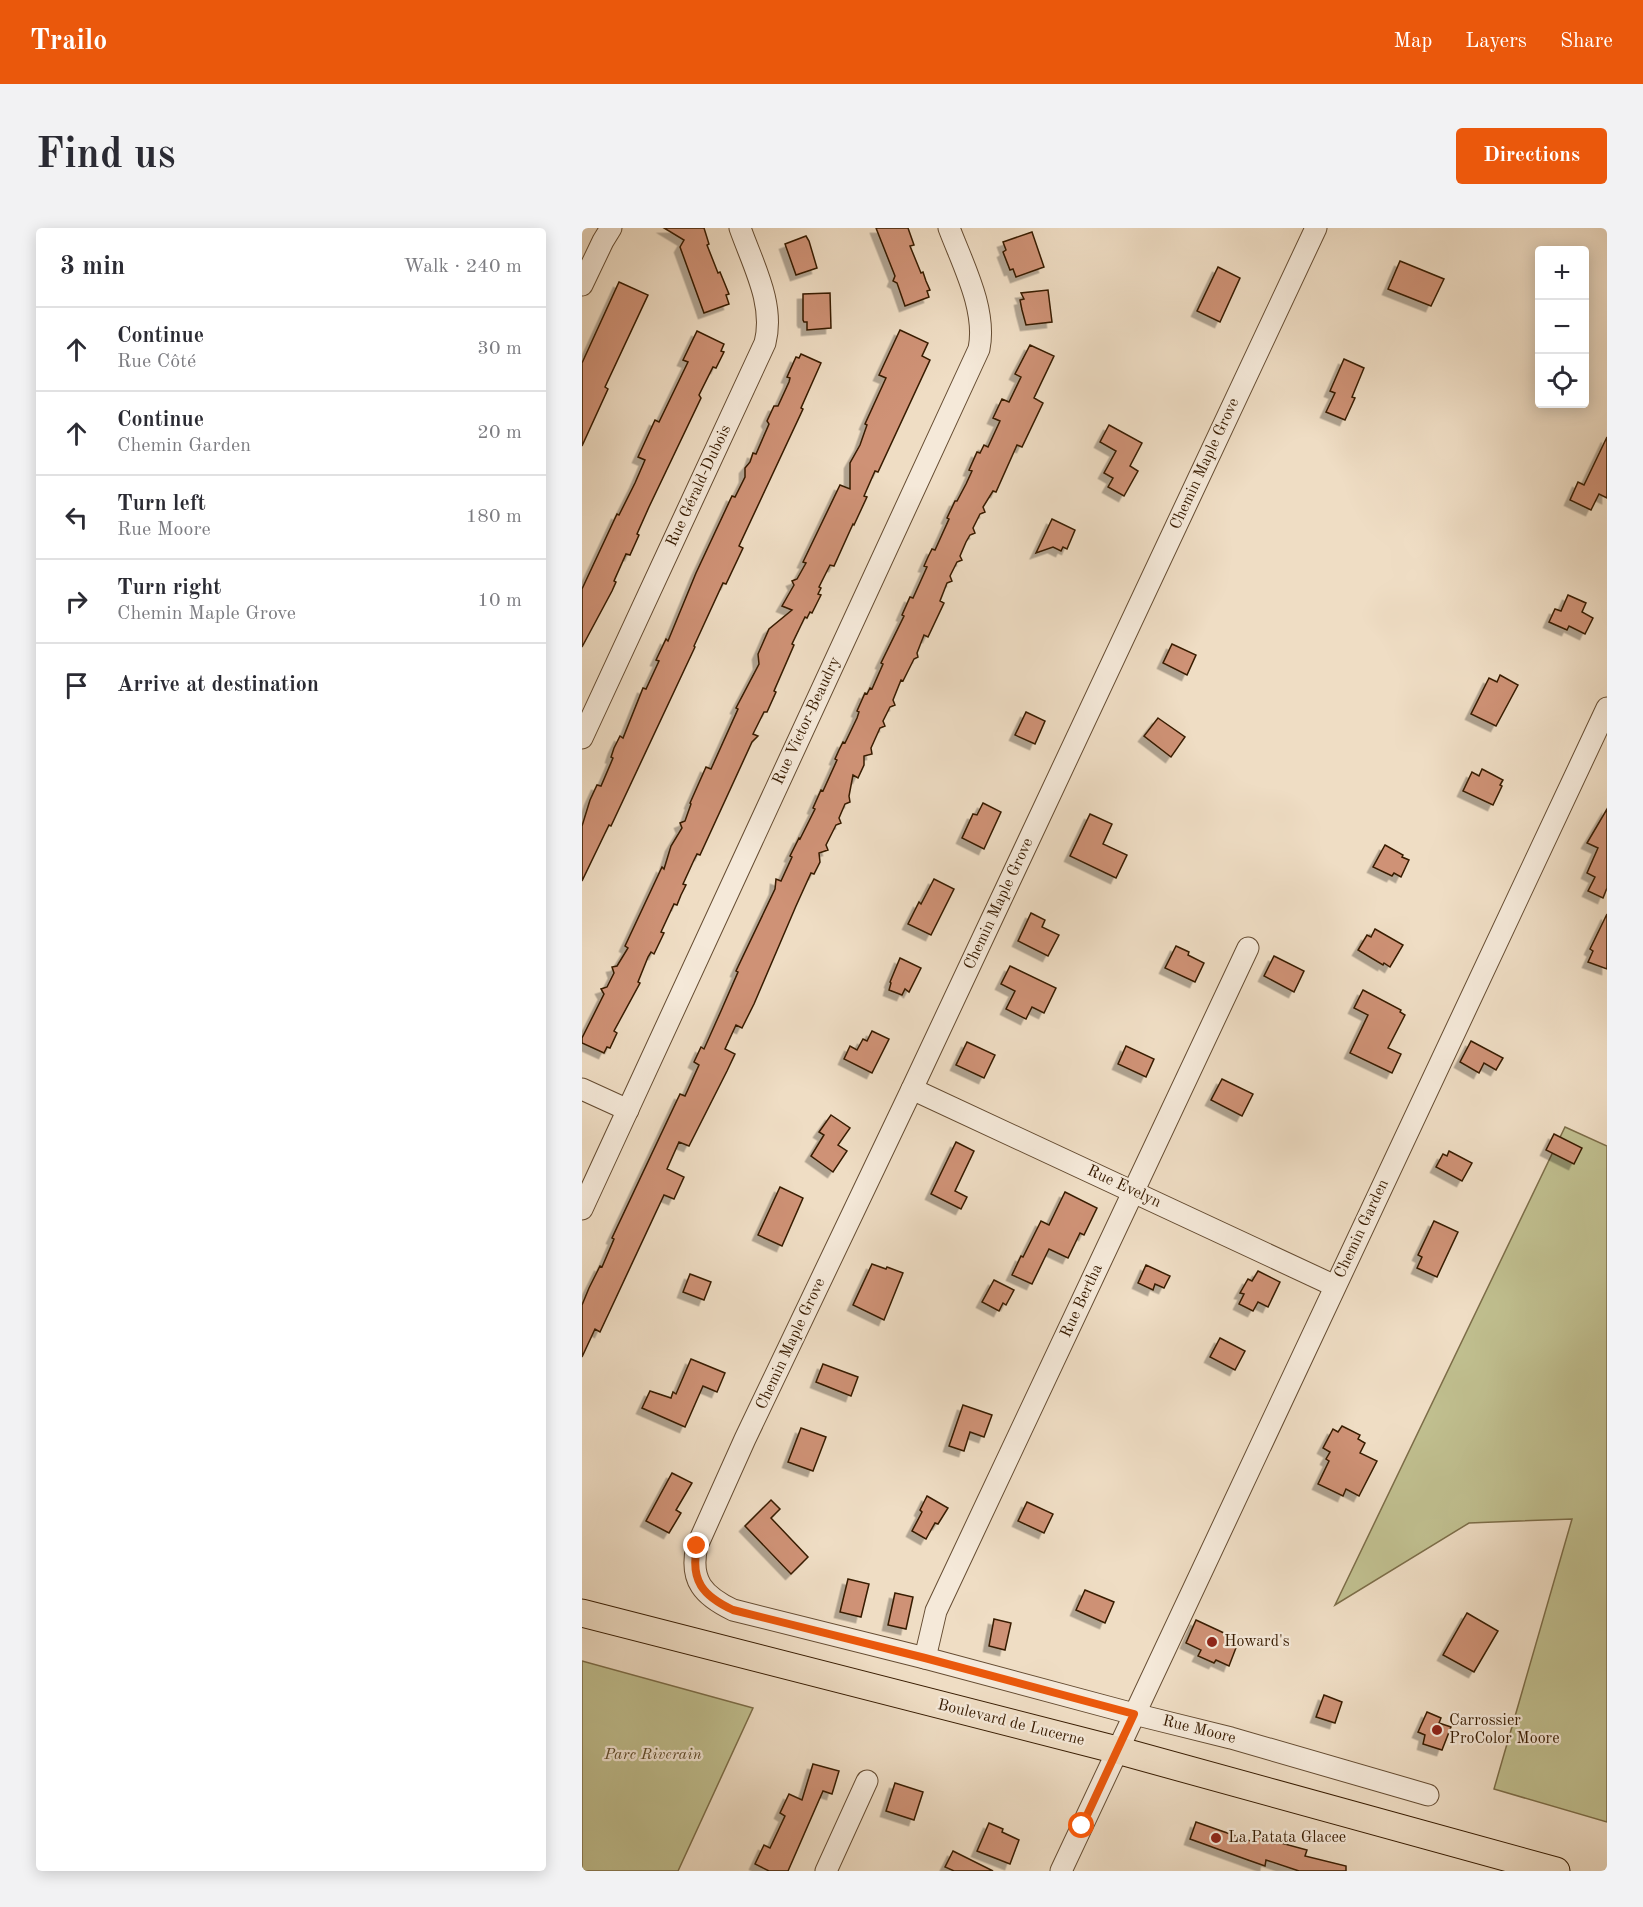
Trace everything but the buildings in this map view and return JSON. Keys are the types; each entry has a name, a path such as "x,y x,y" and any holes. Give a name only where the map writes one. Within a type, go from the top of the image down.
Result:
{"main road":[{"name":"Boulevard de Lucerne","path":"582,1613 1117,1750 1548,1870"}],"street":[{"path":"582,285 611,228"},
{"name":"Rue Gérald-Dubois","path":"582,738 765,343 769,319 767,305 740,228"},
{"name":"Rue Victor-Beaudry","path":"582,1209 979,350 982,335 978,306 949,228"},
{"name":"Chemin Maple Grove","path":"699,1583 694,1559 697,1546 745,1439 1316,228"},
{"name":"Chemin Garden","path":"1061,1871 1607,708"},
{"name":"Rue Bertha","path":"925,1658 936,1611 1248,948"},
{"path":"582,1089 628,1110"},
{"name":"Rue Evelyn","path":"912,1089 1335,1286"},
{"name":"Rue Moore","path":"699,1583 705,1592 717,1602 733,1610 1232,1738 1428,1795"},
{"path":"826,1871 867,1781"}],"green space":[{"path":"1565,1127 1607,1146 1607,1822 1494,1789 1572,1519 1469,1523 1335,1605"},
{"name":"Parc Riverain","path":"582,1661 753,1708 678,1871 582,1871"}],"place":[{"name":"Howard's","path":"1212,1642"},
{"name":"Carrossier ProColor Moore","path":"1437,1730"},
{"name":"La Patata Glacee","path":"1216,1838"}],"route":[{"path":"697,1546 694,1559 699,1583 705,1592 717,1602 733,1610 1134,1714 1082,1826"}]}
